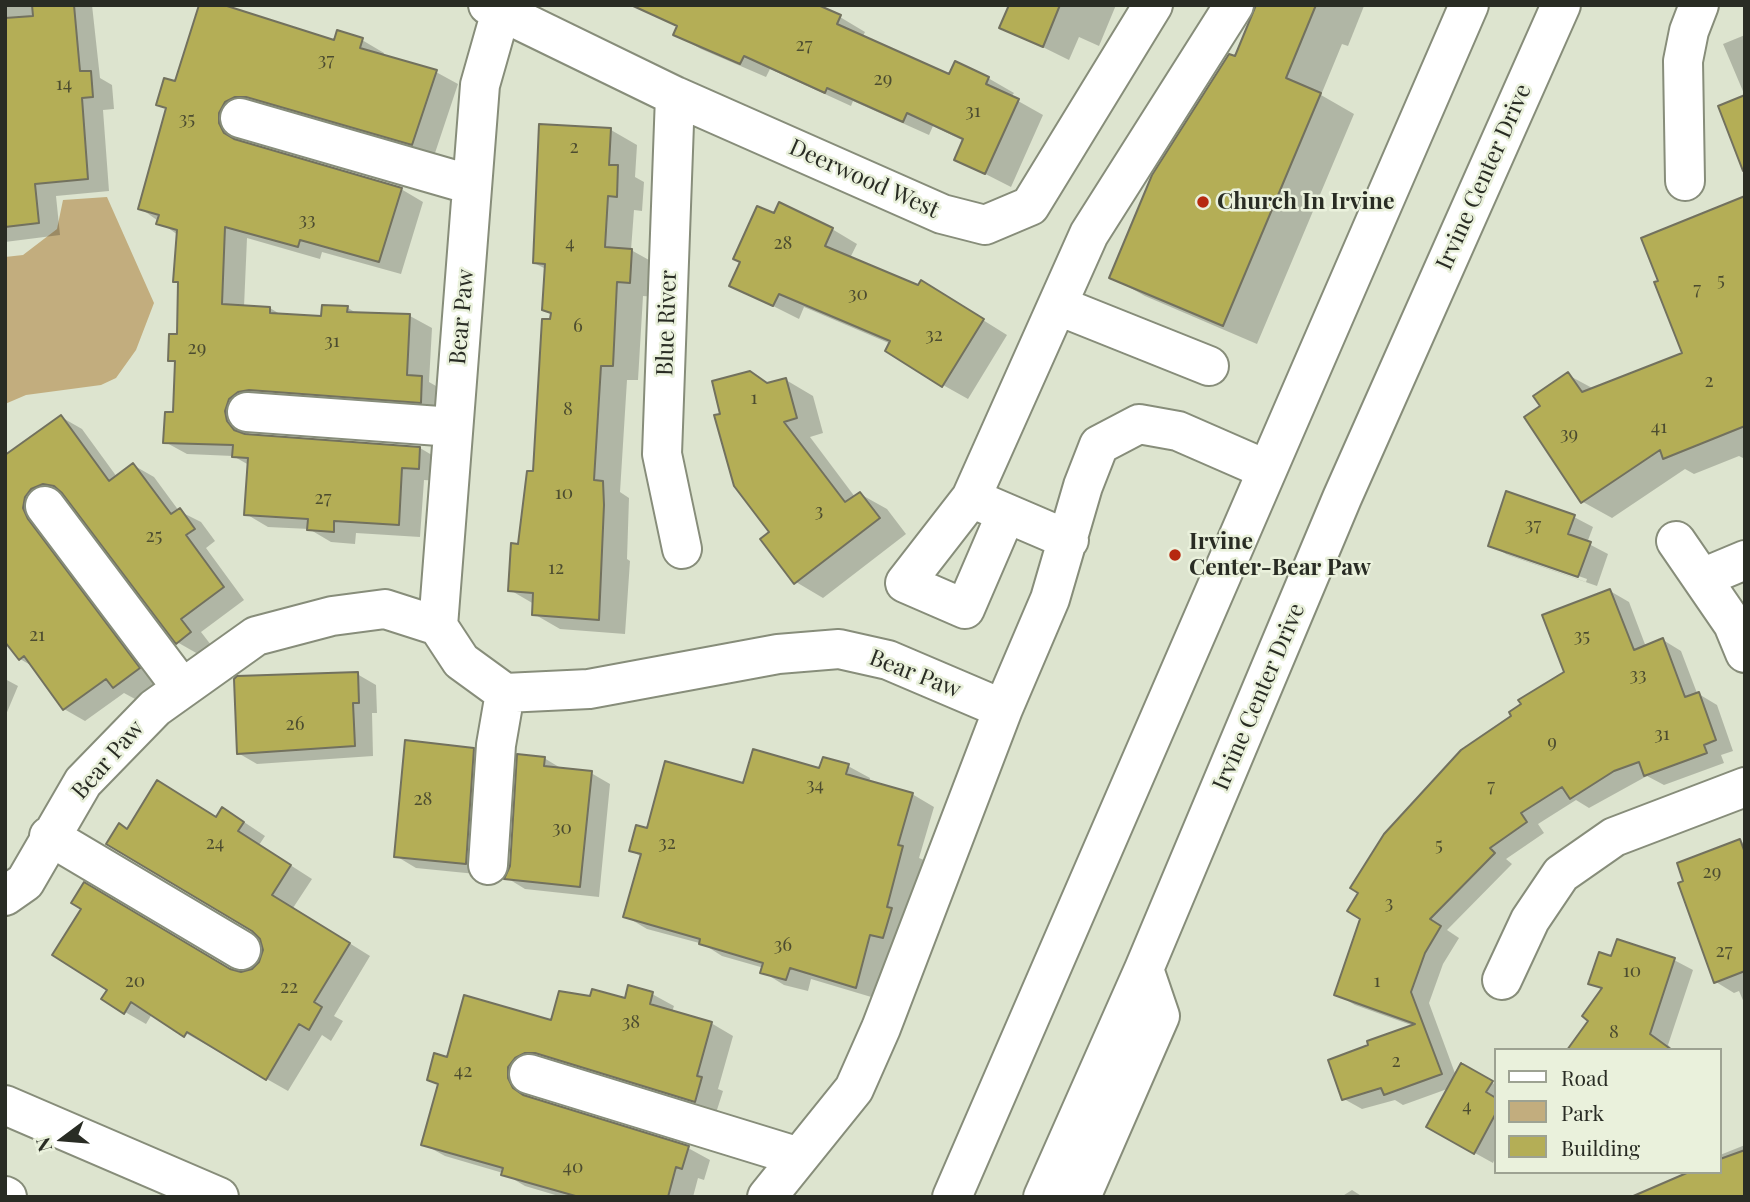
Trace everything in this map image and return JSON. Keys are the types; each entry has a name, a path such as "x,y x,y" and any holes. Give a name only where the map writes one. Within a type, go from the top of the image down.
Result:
{"street":[{"name":"Deerwood West","path":"494,8 675,96 942,214 985,225 1030,206 1153,5"},
{"path":"1006,514 965,609 905,583 971,498 1089,234 1234,5"},
{"path":"952,1197 1265,469 1469,5"},
{"name":"Irvine Center Drive","path":"1043,1197 1144,969 1342,498 1560,5"},
{"path":"1685,181 1683,61 1689,31 1699,5"},
{"name":"Bear Paw","path":"5,896 25,882 49,836 83,782 155,708 256,636 332,616 385,609 438,626 480,85 494,8"},
{"name":"Blue River","path":"675,96 662,454 682,548"},
{"path":"240,118 472,185"},
{"path":"1059,306 1209,366"},
{"path":"247,412 453,427"},
{"path":"767,1197 854,1089 881,1028 1003,709 1023,668 1069,540 1083,486 1099,445 1139,424 1178,431 1265,469"},
{"path":"971,498 1069,540"},
{"path":"46,506 182,688"},
{"path":"1676,541 1733,624 1745,653"},
{"path":"1702,578 1745,560"},
{"path":"438,626 461,661 505,693 495,756 488,865"},
{"name":"Bear Paw","path":"505,693 589,689 778,654 839,649 888,660 1003,709"},
{"path":"1502,980 1530,920 1561,874 1614,837 1745,787"},
{"path":"49,836 241,950"},
{"path":"1082,1197 1160,1016 1144,969"},
{"path":"529,1074 799,1157"},
{"path":"5,1105 219,1197"}],"green space":[{"path":"107,197 154,303 136,350 116,378 101,385 26,395 5,404 5,257 23,255 57,229 63,200"}],"building":[{"path":"32,5 74,5 80,71 91,71 93,97 82,98 88,179 35,184 39,223 5,227 5,18 33,16"},
{"path":"199,5 224,5 334,40 337,30 363,38 360,48 437,70 412,145 246,97 235,97 225,102 219,113 219,123 224,133 234,139 402,188 379,262 300,240 298,247 225,227 222,304 270,307 270,313 321,316 322,305 348,306 347,312 410,314 407,375 422,376 421,403 249,390 238,392 229,399 225,411 227,421 234,430 245,434 420,447 419,469 402,468 399,525 334,521 334,532 307,530 308,519 244,515 248,458 232,457 233,445 163,443 165,412 173,412 175,361 168,361 169,334 177,334 178,282 173,282 177,230 156,224 159,215 138,209 166,108 156,105 164,78 175,81"},
{"path":"631,5 818,5 841,15 837,24 949,74 955,61 989,77 986,84 1019,99 985,174 954,160 963,139 907,113 903,122 827,88 825,93 744,56 740,64 673,35 677,26"},
{"path":"1009,5 1060,5 1043,47 999,28"},
{"path":"1256,5 1316,5 1286,78 1321,93 1223,326 1109,278 1152,175 1229,54 1235,56"},
{"path":"1745,95 1745,171 1743,171 1718,106"},
{"path":"539,124 611,128 609,165 618,165 617,197 608,196 605,247 632,249 630,283 617,282 613,366 601,366 594,480 603,481 604,505 599,620 532,615 533,593 508,591 511,543 518,544 527,471 533,471 542,319 550,319 551,313 542,310 545,264 533,263"},
{"path":"1745,196 1745,426 1663,459 1660,450 1581,503 1524,417 1540,406 1533,396 1568,372 1582,392 1682,353 1654,282 1658,281 1641,238"},
{"path":"779,202 833,228 825,246 918,285 921,280 984,319 942,387 885,351 890,341 779,294 773,306 729,286 740,262 733,259 757,206 774,213"},
{"path":"750,371 767,383 786,378 797,418 784,422 845,502 860,492 880,518 794,584 760,539 769,532 734,486 714,415 720,414 712,381"},
{"path":"61,415 109,481 133,463 171,514 180,508 195,529 186,535 224,587 181,619 191,632 176,644 62,493 54,486 43,484 31,489 25,497 23,508 28,519 140,668 113,688 106,679 63,710 24,656 19,660 5,642 5,455"},
{"path":"1506,491 1575,515 1568,534 1591,542 1578,577 1488,546"},
{"path":"1610,589 1634,650 1663,638 1685,697 1699,692 1716,740 1704,745 1707,753 1644,776 1639,762 1614,771 1570,799 1562,787 1521,813 1527,822 1490,848 1495,853 1430,919 1441,926 1425,953 1411,992 1442,1074 1384,1095 1381,1088 1342,1100 1328,1060 1368,1045 1367,1041 1415,1024 1334,995 1360,919 1347,911 1358,893 1350,888 1384,834 1461,750 1511,716 1509,712 1521,704 1518,700 1564,672 1542,615"},
{"path":"358,672 359,703 353,703 355,746 237,754 234,679 237,676"},
{"path":"405,740 474,748 466,864 394,857"},
{"path":"753,749 819,768 823,757 849,764 846,774 913,793 898,845 903,846 887,907 892,908 883,938 870,935 856,988 790,968 786,980 760,973 763,963 699,944 700,939 623,917 641,854 629,851 636,825 647,828 665,761 743,783"},
{"path":"517,754 545,757 544,766 592,771 580,887 504,879 510,866"},
{"path":"157,780 216,817 222,807 244,822 238,831 291,865 272,895 350,943 314,1002 322,1007 309,1030 299,1024 266,1080 187,1032 184,1037 131,1002 124,1014 101,999 107,990 52,955 81,909 71,903 84,882 230,969 241,972 252,969 259,962 263,950 260,939 252,931 106,844 119,823 127,829"},
{"path":"1740,839 1745,853 1745,971 1714,983 1678,883 1683,881 1677,863"},
{"path":"1617,939 1675,958 1650,1034 1669,1048 1568,1048 1588,1021 1582,1016 1602,988 1588,984 1599,952 1611,956"},
{"path":"628,985 653,992 650,1004 712,1022 697,1076 702,1077 695,1102 535,1053 525,1053 515,1058 508,1067 508,1078 513,1088 523,1095 689,1146 682,1169 676,1167 668,1197 579,1197 501,1175 503,1168 421,1145 438,1084 427,1080 434,1053 447,1057 464,995 551,1020 559,991 590,996 592,989 625,998"},
{"path":"1461,1063 1493,1081 1486,1092 1494,1097 1494,1117 1474,1154 1426,1127"},
{"path":"1745,1150 1745,1197 1631,1197 1684,1174 1722,1174 1722,1158"}],"place":[{"name":"Church In Irvine","path":"1203,202"},
{"name":"Irvine Center-Bear Paw","path":"1175,555"}]}
